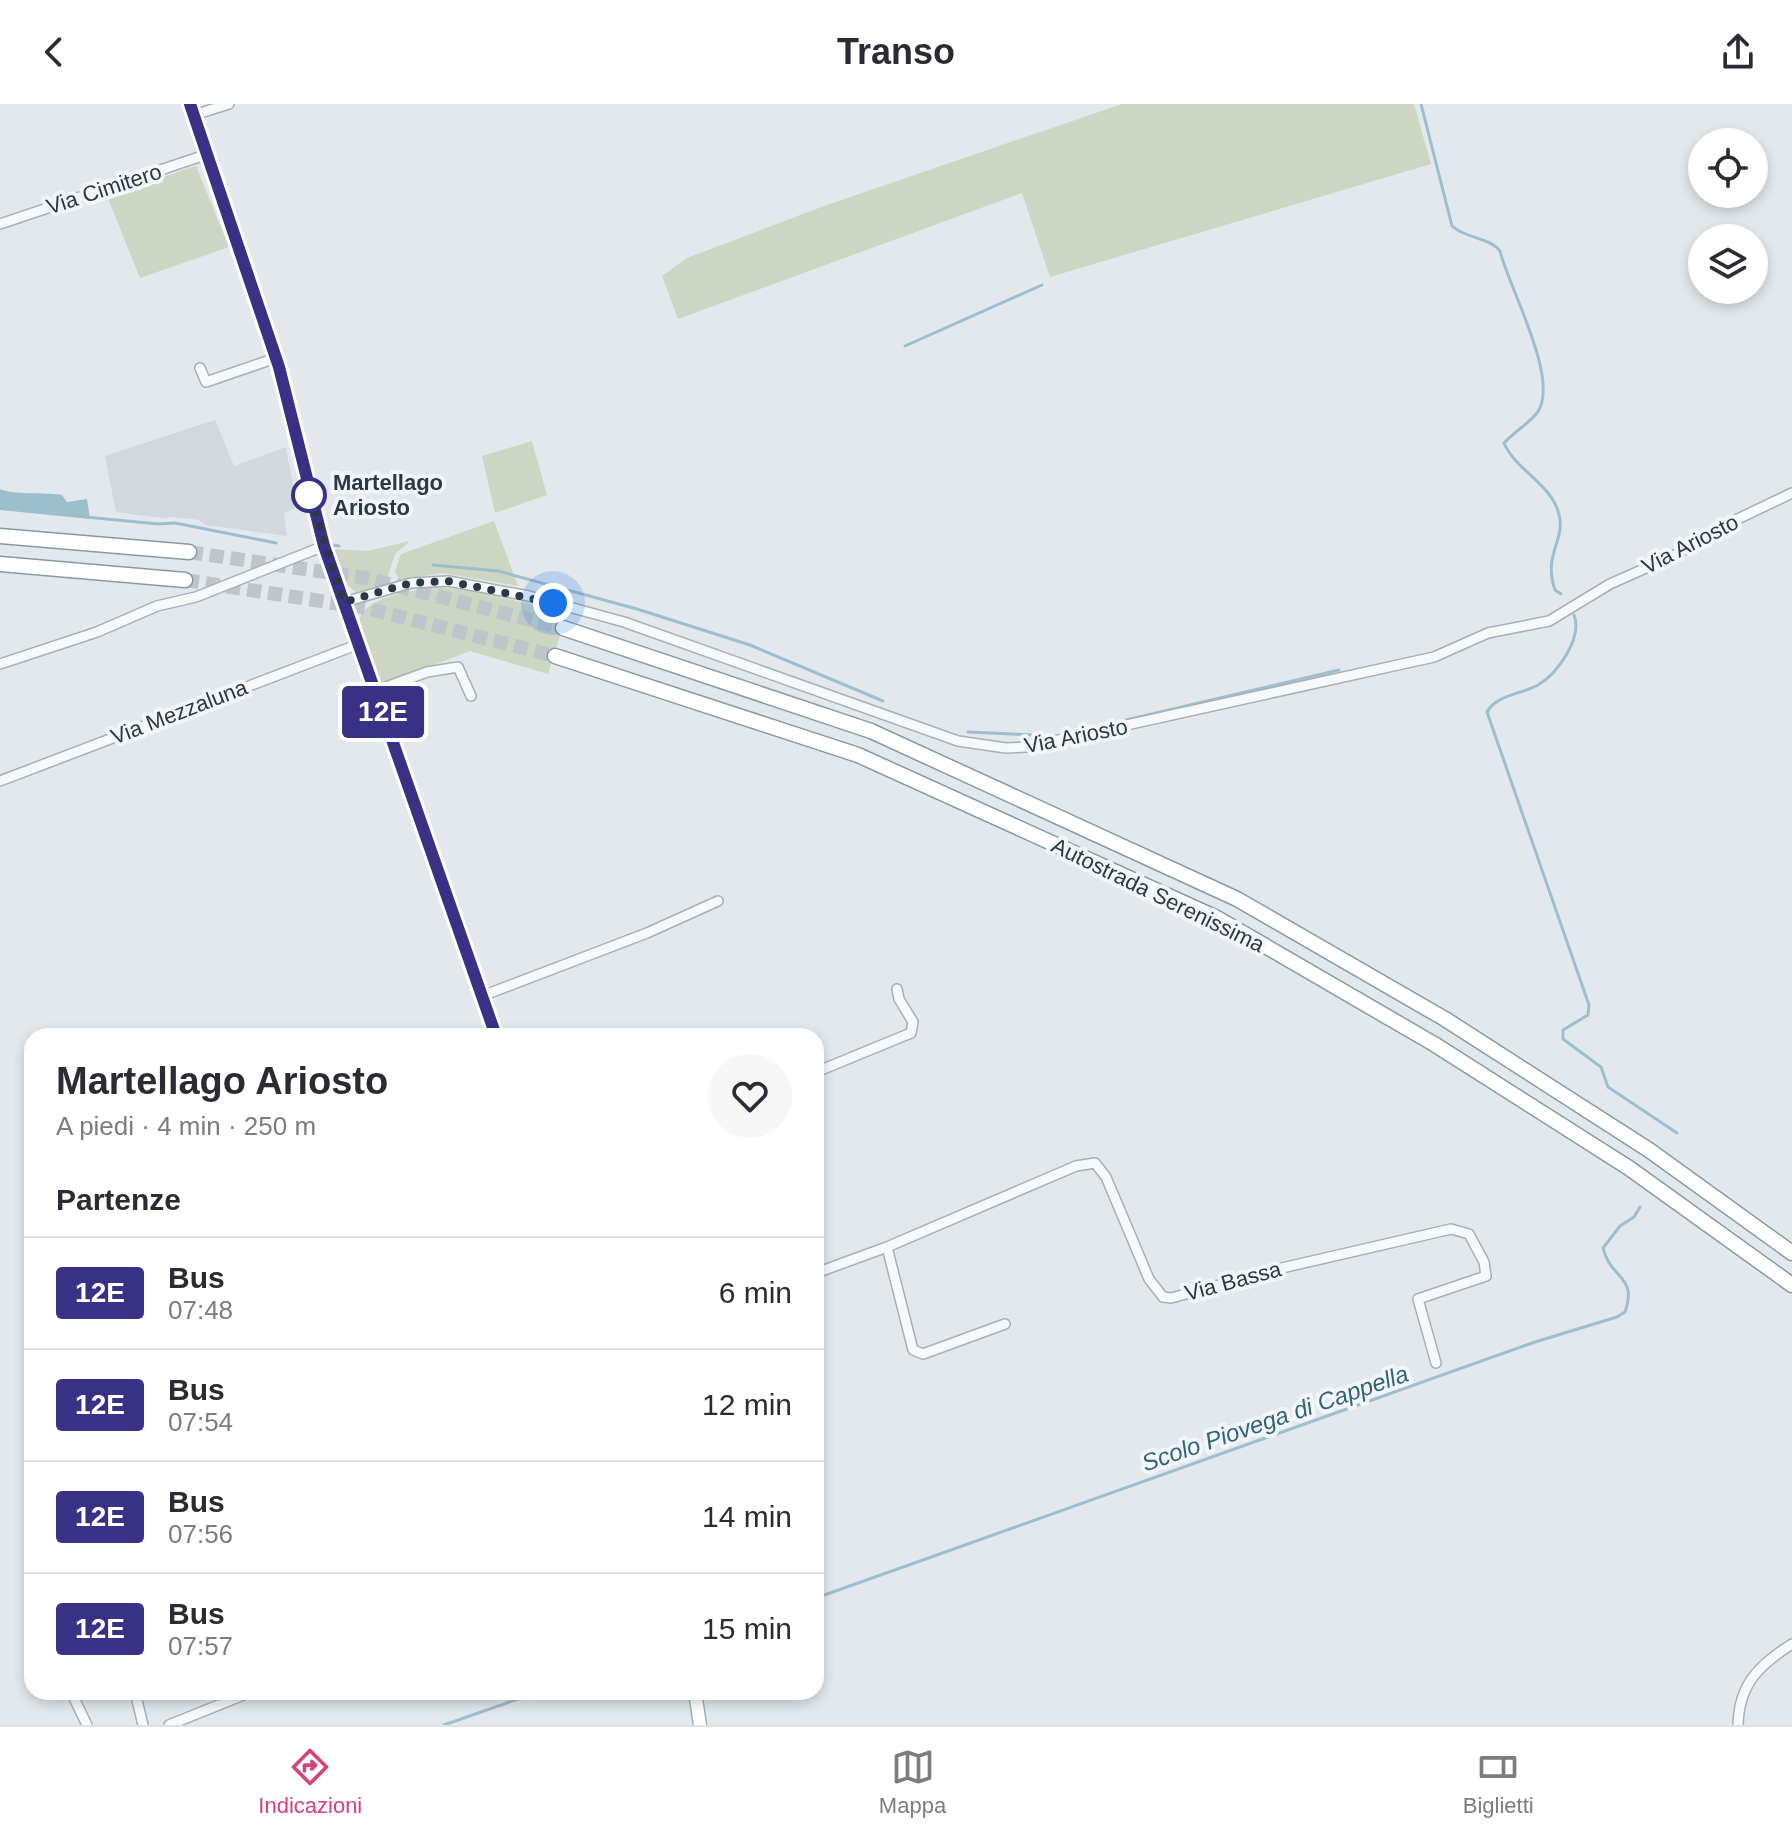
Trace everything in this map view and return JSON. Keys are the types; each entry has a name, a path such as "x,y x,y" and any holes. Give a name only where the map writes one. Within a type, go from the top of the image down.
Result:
{"highway":[{"path":"0,536 189,552"},
{"path":"0,564 185,580"},
{"name":"Autostrada Serenissima","path":"563,628 871,731 1237,899 1445,1019 1649,1150 1792,1253"},
{"name":"Autostrada Serenissima","path":"555,656 858,755 1217,918 1447,1052 1629,1168 1792,1285"}],"main road":[{"path":"192,110 276,358 324,546 493,1028"},
{"path":"696,1700 700,1725"}],"street":[{"path":"192,110 229,104"},
{"name":"Via Cimitero","path":"0,224 208,154"},
{"path":"200,368 206,382 276,358"},
{"name":"Via Ariosto","path":"344,602 411,583 448,581 529,596 624,622 958,741 980,746 1027,747 1434,657 1488,633 1549,621 1610,584 1675,555 1723,526 1792,493"},
{"path":"0,664 97,632 157,606 196,597 324,546"},
{"name":"Via Mezzaluna","path":"0,781 359,644"},
{"path":"375,691 427,672 458,667 471,696"},
{"path":"482,996 647,933 718,901"},
{"path":"824,1069 911,1033 914,1026 897,989"},
{"name":"Via Bassa","path":"824,1270 887,1247 1087,1162 1095,1163 1106,1177 1149,1279 1163,1297 1171,1298 1222,1282 1438,1232 1461,1230 1475,1243 1487,1271 1486,1276 1418,1299 1436,1363"},
{"path":"887,1247 913,1350 917,1354 1005,1324"},
{"path":"1738,1725 1743,1690 1754,1671 1792,1644"},
{"path":"75,1700 87,1725"},
{"path":"137,1700 143,1725"},
{"path":"169,1725 231,1700"}],"shaded area":[{"path":"215,420 234,466 286,447 297,508 284,513 287,536 206,525 199,520 116,512 105,456"}],"green space":[{"path":"1122,104 1414,104 1431,164 1050,277 1022,193 678,319 662,276 687,258 824,206"},
{"path":"196,166 229,247 140,278 107,196"},
{"path":"532,441 547,495 495,513 482,456"},
{"path":"494,521 518,586 443,573 399,580 395,571 401,554"},
{"path":"410,541 395,554 385,586 356,592 342,581 331,549 368,551"},
{"path":"438,587 474,591 567,613 548,674 470,651 380,686 362,641 361,616 378,601 390,596"}],"water":[{"path":"0,489 62,495 67,502 87,499 90,519 0,510"}],"waterway":[{"name":"Scolo Piovega di Cappella","path":"1421,104 1452,226 1490,243 1500,251 1538,357 1543,398 1537,413 1504,443 1516,461 1548,493 1558,511 1560,530 1551,566 1555,590 1561,594"},
{"path":"905,346 1042,285"},
{"path":"86,517 175,523 276,543"},
{"path":"331,545 339,546"},
{"path":"433,565 498,571 637,609 750,645 883,701"},
{"name":"Scolo Piovega di Cappella","path":"1574,615 1576,624 1572,644 1553,673 1538,685 1497,702 1487,712 1589,1005 1588,1015 1563,1030 1563,1039 1601,1067 1608,1087 1677,1133"},
{"path":"1062,735 1339,670"},
{"path":"968,732 1055,736"},
{"name":"Scolo Piovega di Cappella","path":"824,1595 1535,1342 1617,1317 1625,1312 1628,1291 1606,1258 1603,1248 1640,1207"},
{"name":"Scolo Piovega di Cappella","path":"444,1725 515,1700"}],"tunnel":[{"path":"189,552 366,578 563,628"},
{"path":"185,580 366,608 555,656"}],"bus line":[{"name":"12E","path":"190,104 266,324 324,546 493,1028"}],"place":[{"name":"Martellago Ariosto","path":"309,495"}],"route":[{"path":"309,495 308,490 344,602 411,583 448,581 553,603"}]}
